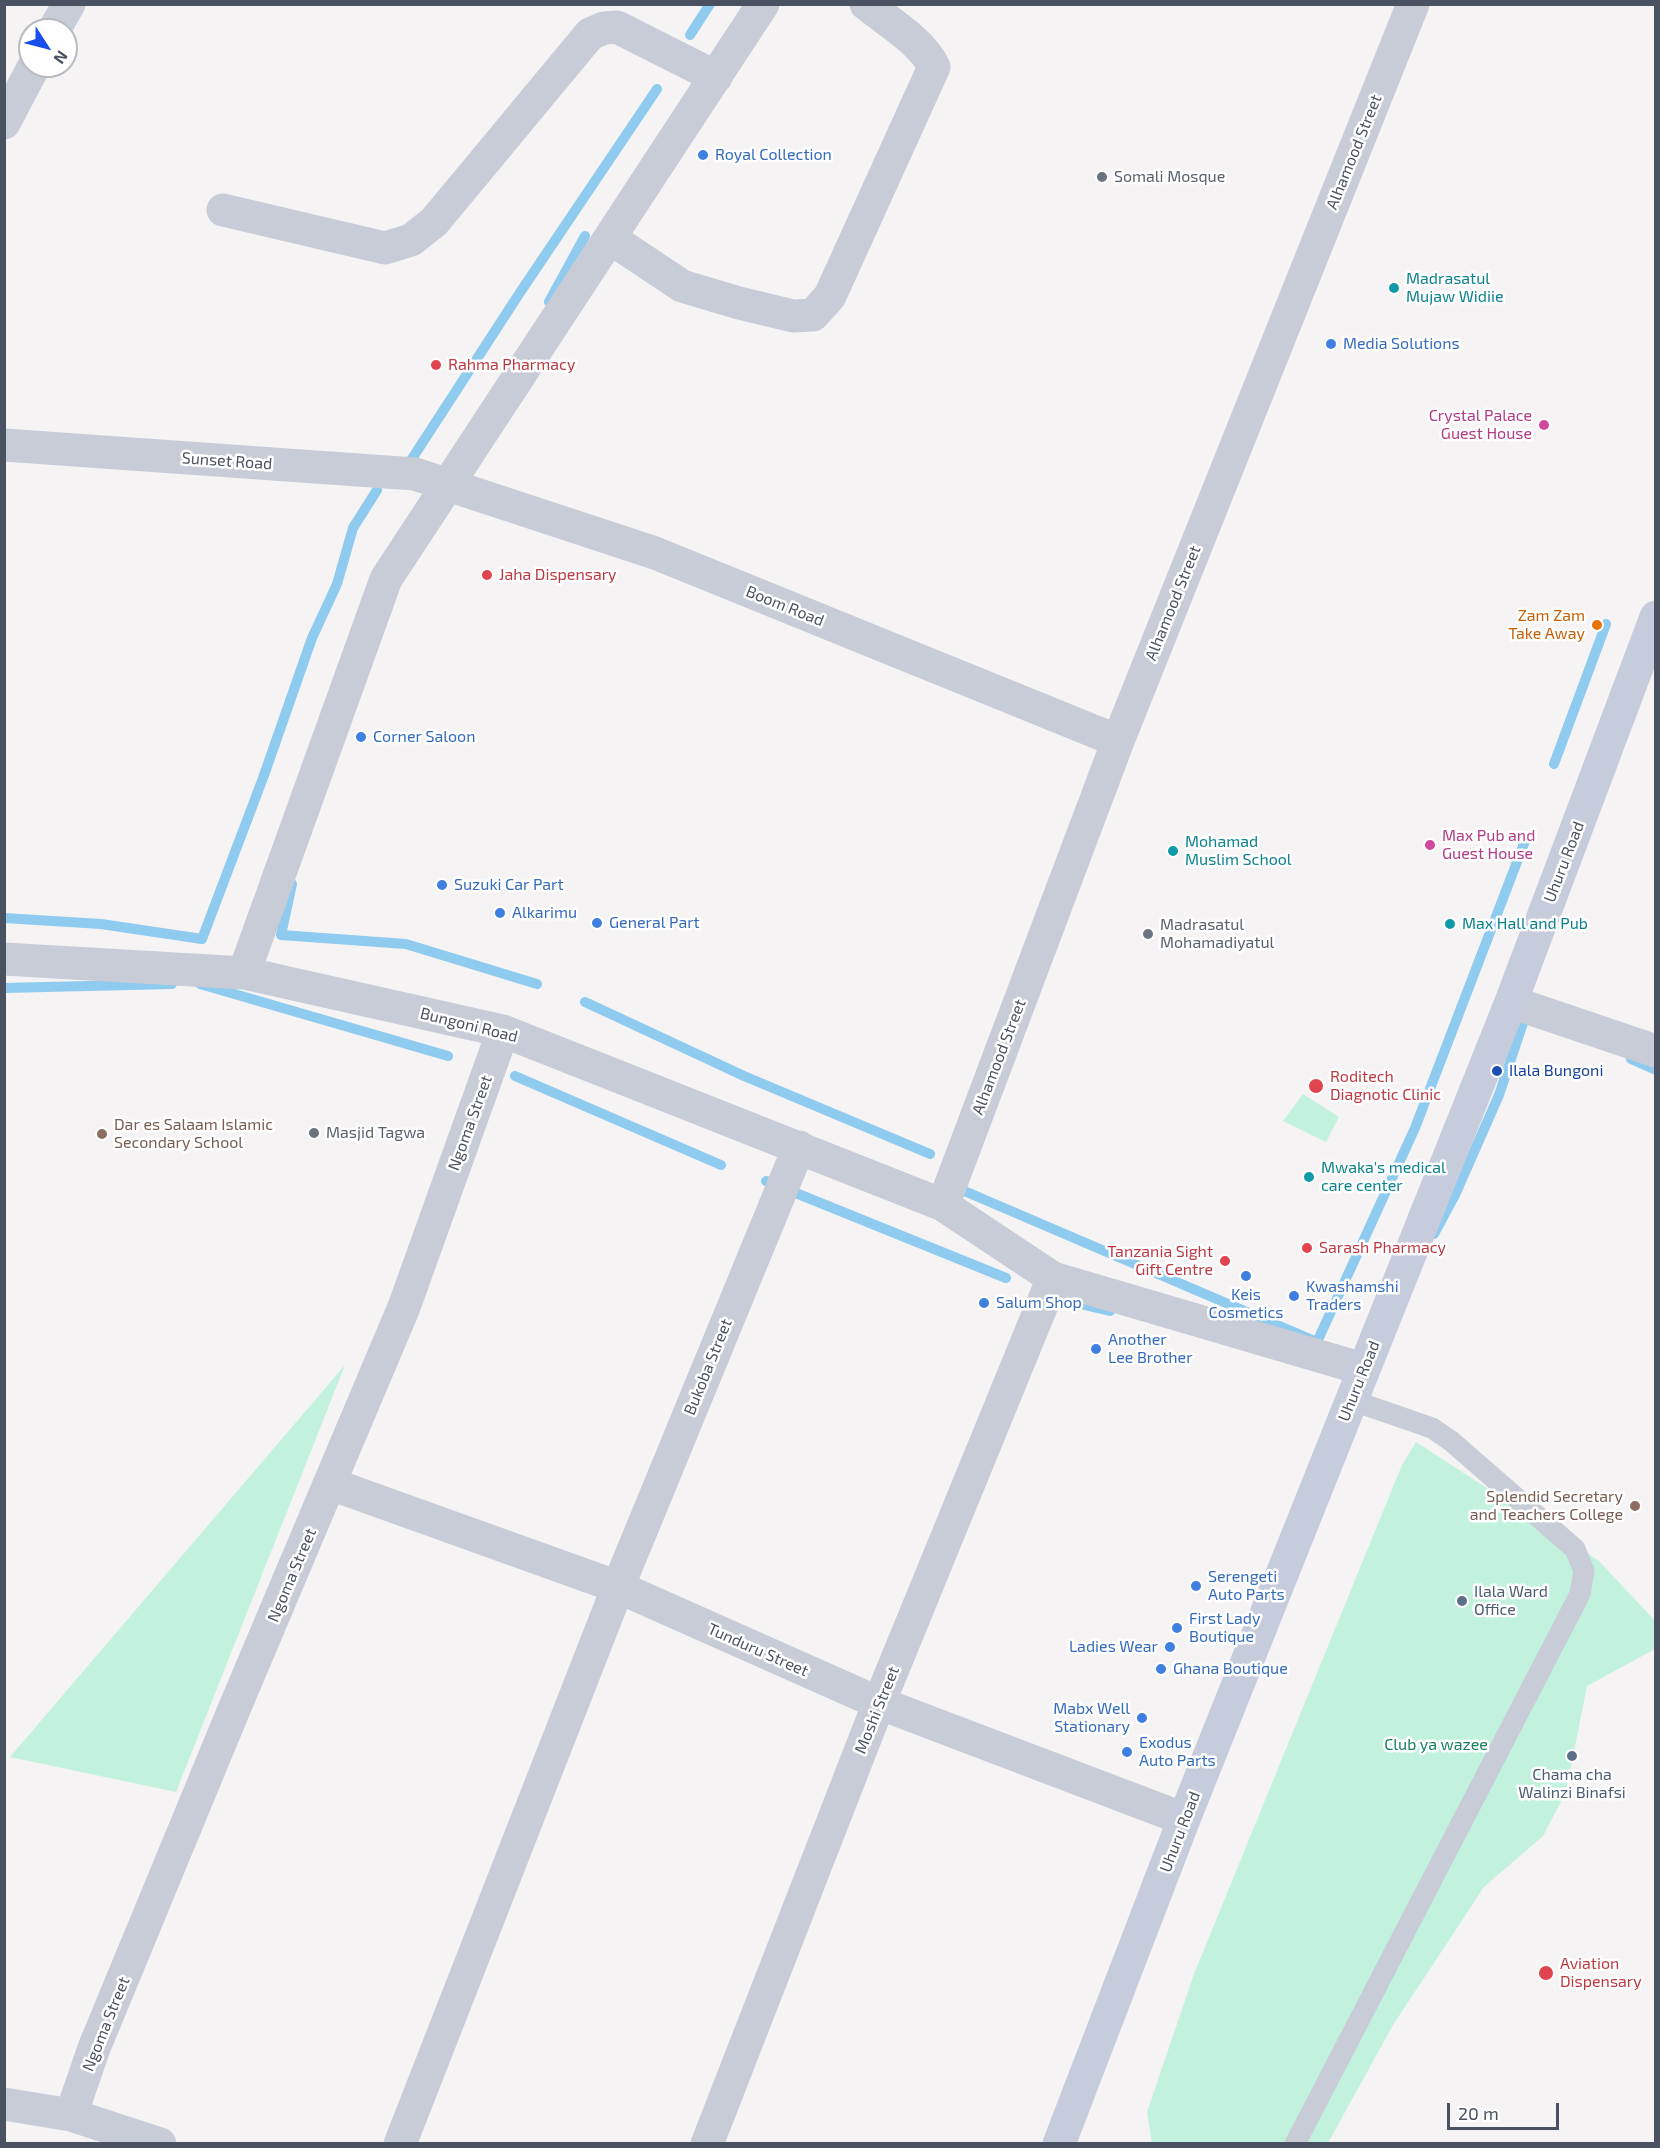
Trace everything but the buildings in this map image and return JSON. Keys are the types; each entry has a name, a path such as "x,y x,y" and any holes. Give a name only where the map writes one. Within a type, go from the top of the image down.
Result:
{"main road":[{"name":"Uhuru Road","path":"1059,2144 1185,1819 1511,1002 1656,617"}],"street":[{"path":"61,18 69,4"},
{"path":"244,973 387,579 764,4"},
{"path":"610,238 682,286 793,316 813,315 830,297 934,67 929,57 914,42 866,4"},
{"name":"Alhamood Street","path":"944,1205 1118,741 1413,4"},
{"path":"223,210 385,248 411,240 434,222 590,34 604,28 616,27 716,76"},
{"path":"4,123 28,78"},
{"name":"Sunset Road","path":"4,445 415,474 447,485"},
{"name":"Boom Road","path":"447,485 655,553 1118,741"},
{"name":"Bungoni Road","path":"4,958 244,973 503,1031 944,1205 1053,1278 1363,1370"},
{"path":"1511,1002 1656,1052"},
{"name":"Ngoma Street","path":"71,2115 94,2048 404,1307 503,1031"},
{"name":"Bukoba Street","path":"400,2144 618,1587 799,1147"},
{"name":"Moshi Street","path":"707,2144 879,1703 1053,1278"},
{"name":"Tunduru Street","path":"331,1484 618,1587 879,1703 1185,1819"},
{"path":"4,2104 71,2115 159,2144"}],"lane":[{"path":"1295,2144 1580,1594 1584,1571 1575,1549 1451,1441 1431,1428 1351,1400"}],"green space":[{"path":"1303,1094 1339,1117 1326,1142 1283,1121"},
{"path":"345,1365 176,1792 10,1757"},
{"name":"Club ya wazee","path":"1416,1442 1599,1561 1655,1621 1655,1649 1587,1686 1566,1792 1543,1836 1484,1887 1393,2025 1328,2143 1152,2143 1147,2112 1194,1974 1402,1465"}],"waterway":[{"path":"690,35 710,4"},
{"path":"406,468 519,294 657,89"},
{"path":"549,302 585,236"},
{"path":"4,918 101,924 202,939 263,778 312,638 337,584 353,528 377,490"},
{"path":"1554,764 1606,624"},
{"path":"962,1190 1317,1342 1415,1128 1525,841"},
{"path":"292,884 281,935 406,944 537,984"},
{"path":"4,988 172,984"},
{"path":"200,984 448,1056"},
{"path":"585,1002 744,1076 930,1154"},
{"path":"1434,1234 1455,1195 1499,1095 1527,1011"},
{"path":"1631,1059 1656,1070"},
{"path":"515,1076 721,1165"},
{"path":"766,1181 1006,1278"},
{"path":"1050,1297 1110,1311"}],"place":[{"name":"Royal Collection","path":"703,155"},
{"name":"Somali Mosque","path":"1102,177"},
{"name":"Madrasatul Mujaw Widiie","path":"1394,288"},
{"name":"Media Solutions","path":"1331,344"},
{"name":"Rahma Pharmacy","path":"436,365"},
{"name":"Crystal Palace Guest House","path":"1544,425"},
{"name":"Jaha Dispensary","path":"487,575"},
{"name":"Zam Zam Take Away","path":"1597,625"},
{"name":"Corner Saloon","path":"361,737"},
{"name":"Max Pub and Guest House","path":"1430,845"},
{"name":"Mohamad Muslim School","path":"1173,851"},
{"name":"Suzuki Car Part","path":"442,885"},
{"name":"Alkarimu","path":"500,913"},
{"name":"General Part","path":"597,923"},
{"name":"Max Hall and Pub","path":"1450,924"},
{"name":"Madrasatul Mohamadiyatul","path":"1148,934"},
{"name":"Ilala Bungoni","path":"1497,1071"},
{"name":"Roditech Diagnotic Clinic","path":"1316,1086"},
{"name":"Masjid Tagwa","path":"314,1133"},
{"name":"Dar es Salaam Islamic Secondary School","path":"102,1134"},
{"name":"Mwaka's medical care center","path":"1309,1177"},
{"name":"Sarash Pharmacy","path":"1307,1248"},
{"name":"Tanzania Sight Gift Centre","path":"1225,1261"},
{"name":"Keis Cosmetics","path":"1246,1276"},
{"name":"Kwashamshi Traders","path":"1294,1296"},
{"name":"Salum Shop","path":"984,1303"},
{"name":"Another Lee Brother","path":"1096,1349"},
{"name":"Splendid Secretary and Teachers College","path":"1635,1506"},
{"name":"Serengeti Auto Parts","path":"1196,1586"},
{"name":"Ilala Ward Office","path":"1462,1601"},
{"name":"First Lady Boutique","path":"1177,1628"},
{"name":"Ladies Wear","path":"1170,1647"},
{"name":"Ghana Boutique","path":"1161,1669"},
{"name":"Mabx Well Stationary","path":"1142,1718"},
{"name":"Exodus Auto Parts","path":"1127,1752"},
{"name":"Chama cha Walinzi Binafsi","path":"1572,1756"},
{"name":"Aviation Dispensary","path":"1546,1973"}]}
